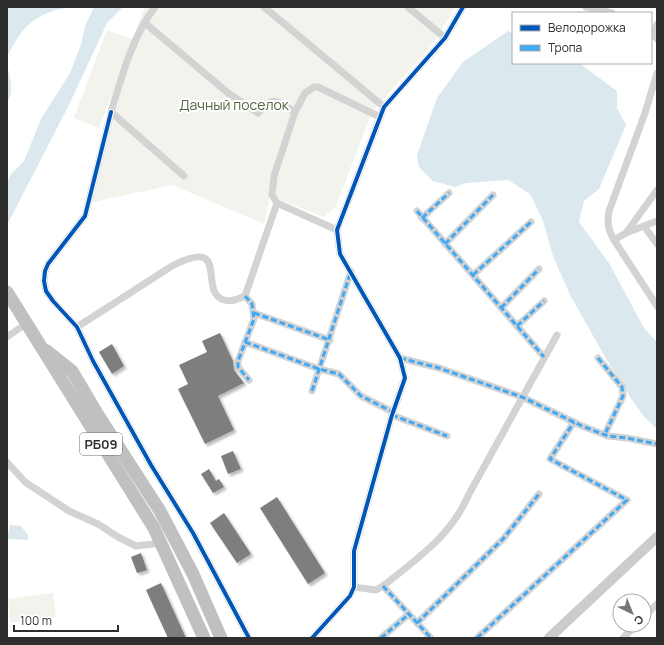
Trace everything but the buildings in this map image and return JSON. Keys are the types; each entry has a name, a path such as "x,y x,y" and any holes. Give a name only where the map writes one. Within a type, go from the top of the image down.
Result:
{"highway":[{"name":"РБ09","path":"7,292 154,528 203,634"},
{"name":"РБ09","path":"40,345 72,371 98,415 160,511 206,602 221,638"},
{"path":"192,608 195,612 199,612 202,610 206,602"},
{"path":"203,634 200,623 203,618 215,622"}],"main road":[{"path":"549,638 657,537"}],"street":[{"path":"155,7 145,23 125,66 111,112 85,216 78,227 54,254 45,270 44,281 46,291 53,301 77,326 93,361 151,465 193,533 248,638"},
{"path":"264,7 384,106"},
{"path":"408,7 445,38"},
{"path":"312,638 350,596 354,586 354,552 393,414 405,378 400,358 340,254 337,230 384,106 445,38 463,7"},
{"path":"586,7 608,12"},
{"path":"145,23 228,93 258,113 267,102 271,101 278,102 295,112"},
{"path":"657,24 654,35 657,39"},
{"path":"657,73 645,113 609,211 608,228 614,240 657,306"},
{"path":"337,230 276,203 272,195 274,176 295,112 305,93 318,86 380,117"},
{"path":"111,112 184,176"},
{"path":"626,233 657,190"},
{"path":"422,218 449,193"},
{"path":"445,244 493,195"},
{"path":"77,326 172,266 198,256 205,258 209,263 214,292 218,297 227,301 245,296 276,203"},
{"path":"416,211 544,357"},
{"path":"614,240 626,233 657,221"},
{"path":"473,275 531,222"},
{"path":"644,226 657,244"},
{"path":"501,308 539,269"},
{"path":"312,391 330,340 351,271"},
{"path":"245,296 252,304 254,313 238,361 238,367 249,380"},
{"path":"517,326 544,301"},
{"path":"254,313 330,340"},
{"path":"7,338 27,323"},
{"path":"354,586 376,590 383,586 438,541 458,517 469,494 557,335"},
{"path":"245,342 319,369 339,374 361,396 393,414 446,436"},
{"path":"400,358 439,368 522,398 608,436 657,444"},
{"path":"598,358 622,387 623,396 605,434"},
{"path":"477,638 627,500 550,459 574,422"},
{"path":"7,462 25,482 69,510 98,524 118,537 136,546 162,543"},
{"path":"417,623 503,539 538,494"},
{"path":"383,586 431,638"},
{"path":"382,638 409,614"}],"green space":[{"name":"Дачный поселок","path":"145,7 455,7 433,44 372,112 336,206 324,217 270,196 264,224 172,185 84,204 119,77 99,128 74,118 107,30 132,39"},
{"path":"53,593 56,617 10,623 8,599"}],"shaded area":[{"path":"7,7 70,7 58,9 48,13 29,24 21,33 7,58"},
{"path":"94,7 123,7 107,23 69,105 7,225 7,183 11,174 24,161 41,119 70,73 81,45 85,26"},
{"path":"508,31 512,33 512,64 580,64 617,91 617,108 626,125 599,189 584,201 579,222 609,263 644,328 657,342 657,429 645,418 632,400 605,357 570,295 553,256 543,221 530,194 508,180 466,183 455,187 433,181 419,167 417,155 437,98 463,62"},
{"path":"7,63 11,92 7,102"},
{"path":"10,525 21,526 28,535 28,540 7,539"}],"marked path":[{"path":"422,218 449,193"},
{"path":"445,244 493,195"},
{"path":"417,211 544,357"},
{"path":"473,275 531,222"},
{"path":"501,308 539,269"},
{"path":"312,391 351,271"},
{"path":"245,296 252,304 254,319 238,361 238,367 249,380"},
{"path":"517,326 544,301"},
{"path":"254,313 330,340"},
{"path":"245,342 319,369 339,374 361,396 393,412"},
{"path":"400,358 439,368 522,397 582,426 608,436 657,444"},
{"path":"598,358 622,387 623,396 605,434"},
{"path":"392,415 447,436"},
{"path":"477,638 627,500 550,459 574,422"},
{"path":"417,623 503,539 539,494"},
{"path":"383,586 431,638"},
{"path":"381,638 409,614"}],"cycle path":[{"path":"312,638 350,596 354,587 354,551 392,415 405,378 400,358 340,254 337,230 384,107 445,38 463,7"},
{"path":"111,112 85,216 48,264 45,271 44,281 46,291 53,301 77,327 93,361 151,465 193,533 249,638"}]}
